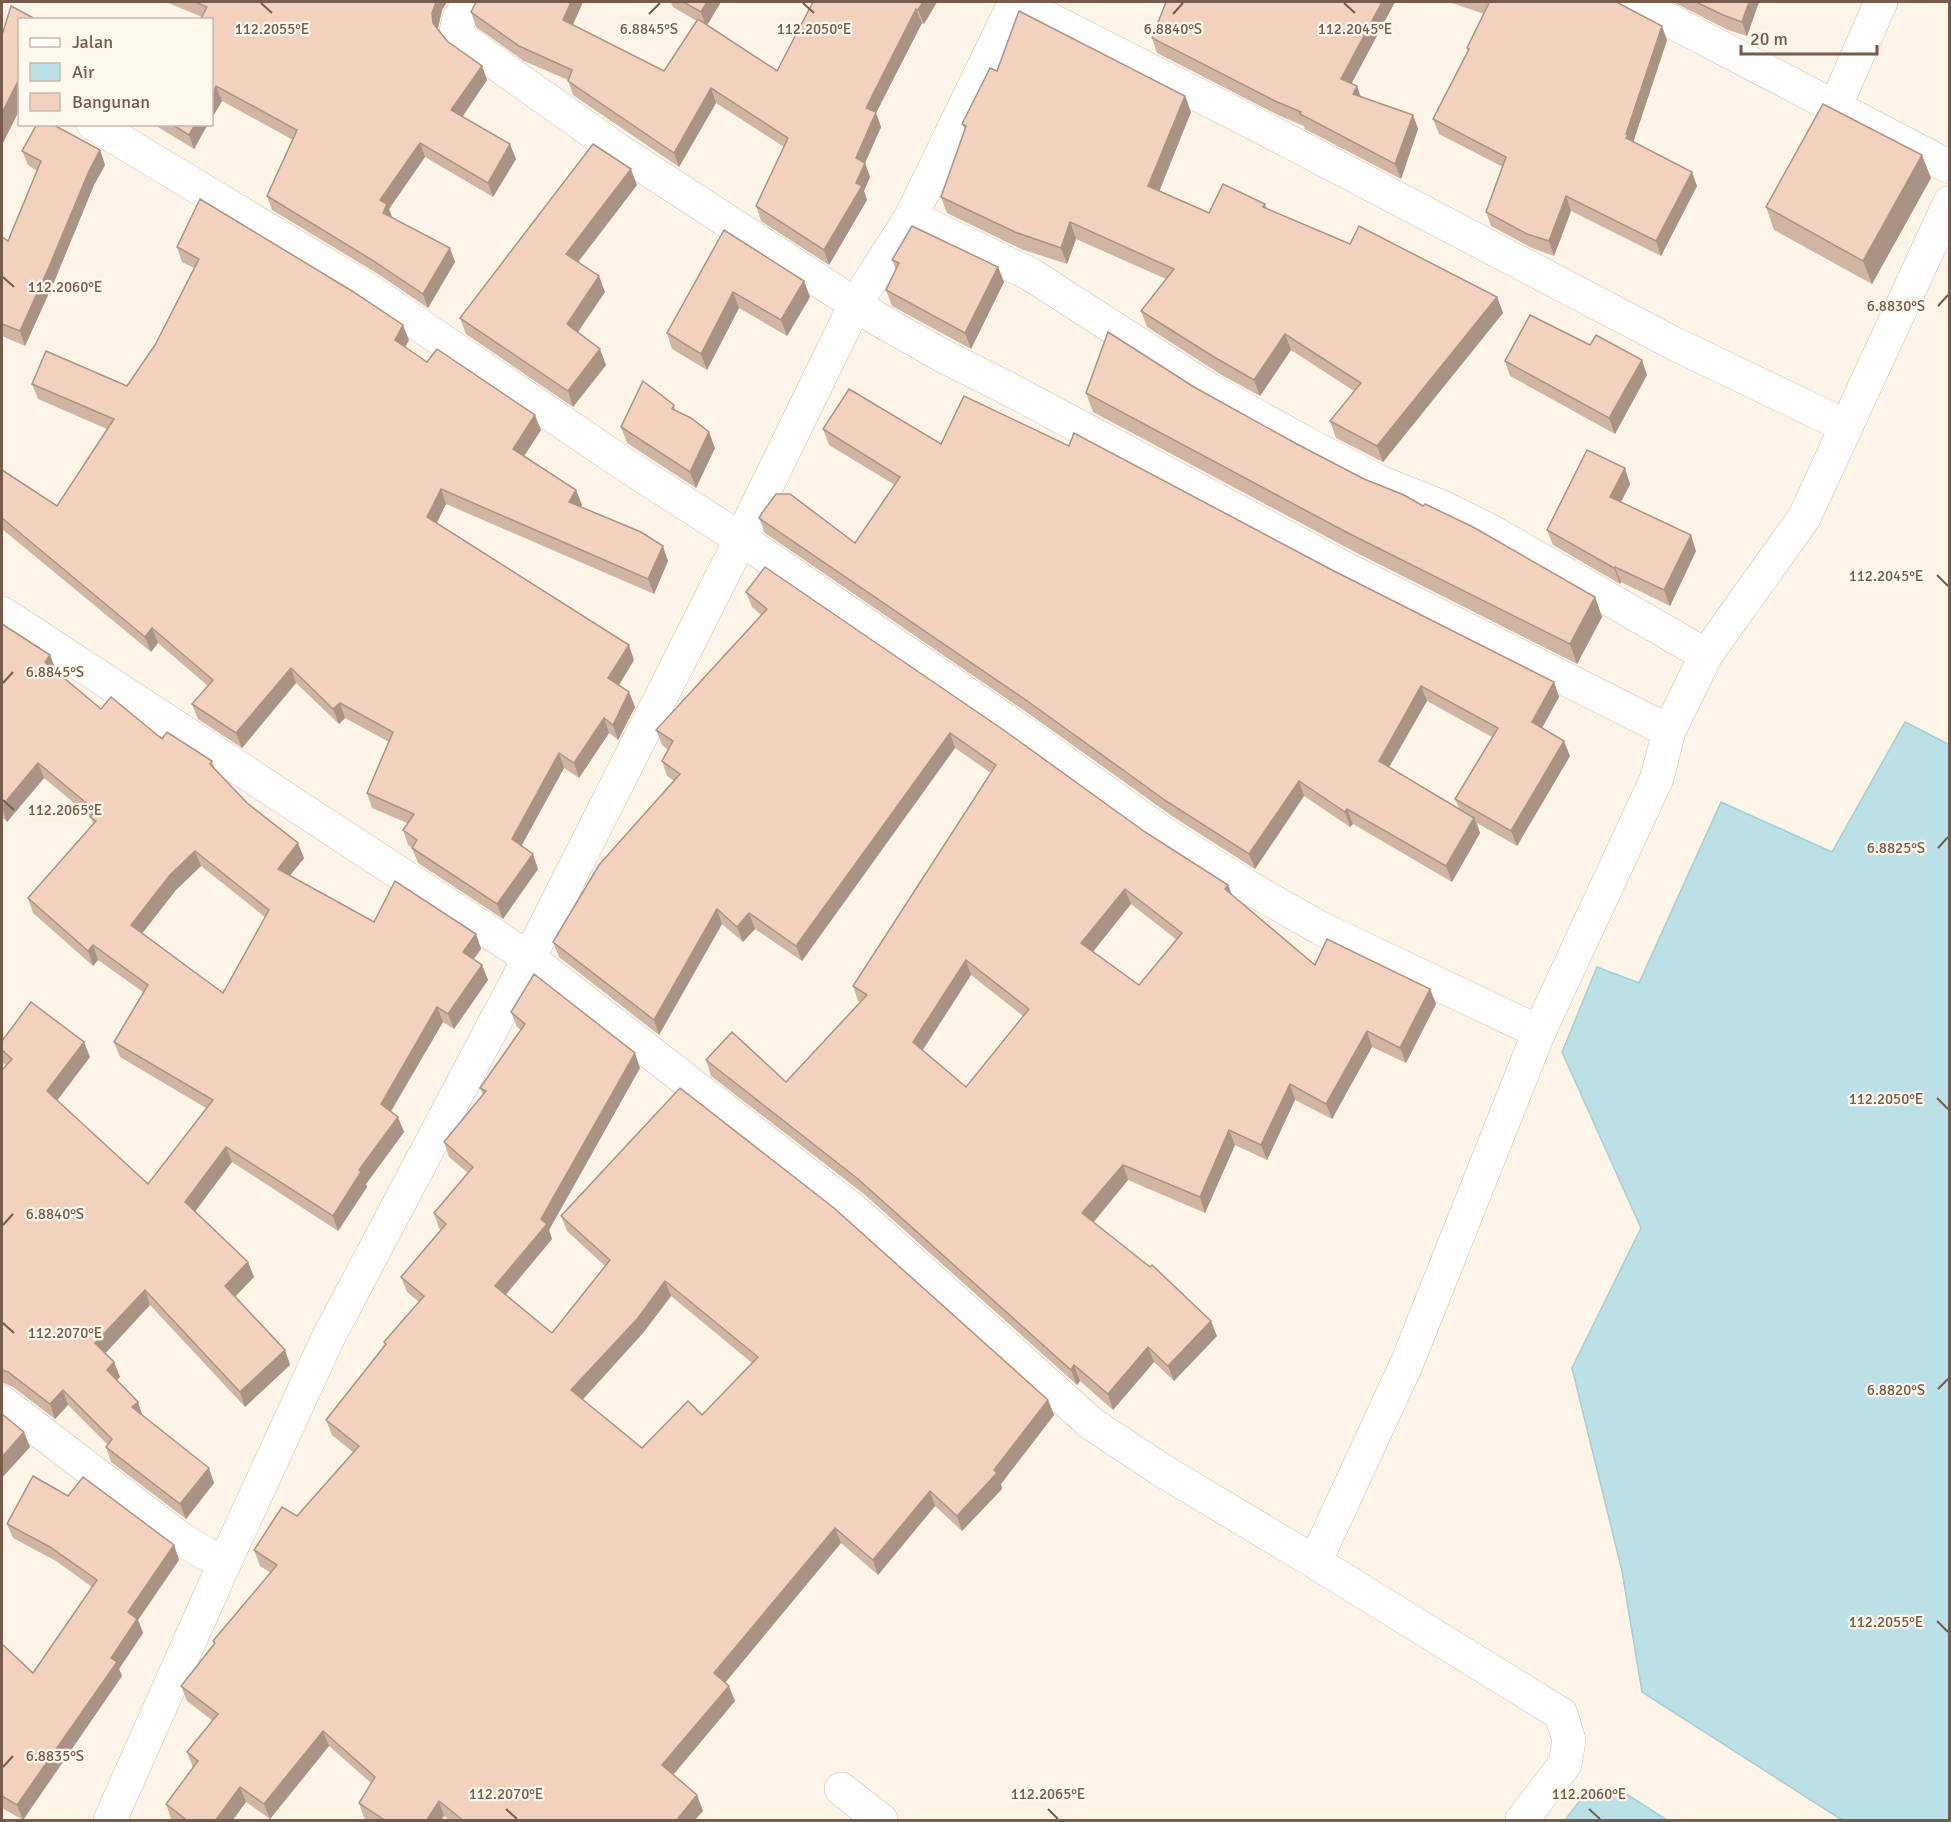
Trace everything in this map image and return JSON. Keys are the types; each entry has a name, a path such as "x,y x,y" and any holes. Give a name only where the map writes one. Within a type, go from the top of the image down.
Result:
{"street":[{"path":"468,2 459,19 456,32 463,40 618,150 881,321 1346,569 1669,731"},
{"path":"110,1821 328,1338 529,958 741,539 856,303 910,217 1016,2 1277,135 1675,344 1846,426"},
{"path":"1634,2 1950,167"},
{"path":"1835,107 1881,2"},
{"path":"96,126 368,290 630,468 741,539 1021,731 1161,832 1239,881 1320,928 1539,1032"},
{"path":"1315,1562 1407,1363 1539,1032 1657,778 1669,731 1706,655 1804,518 1950,202"},
{"path":"910,217 1030,274 1210,390 1380,482 1440,506 1490,530 1706,655"},
{"path":"2,614 529,958 852,1209 1092,1424 1160,1469 1560,1714 1569,1740 1565,1764 1521,1821"},
{"path":"2,1402 181,1539 225,1562"},
{"path":"841,1789 881,1821"}],"water":[{"path":"1905,722 1950,745 1949,1820 1842,1820 1642,1692 1622,1571 1572,1368 1641,1228 1562,1052 1597,967 1639,983 1721,802 1832,852"},
{"path":"1617,1788 1667,1820 1565,1820 1585,1794"}],"building":[{"path":"195,2 436,2 432,13 433,23 447,41 482,66 451,110 510,144 488,183 420,143 380,200 387,204 383,213 450,248 423,294 267,196 297,130 216,86 213,93 213,18 201,18 207,7"},
{"path":"476,2 571,2 563,20 664,71 698,19 777,71 813,2 923,2 918,10 916,9 866,108 876,112 856,158 865,163 856,183 862,186 824,250 756,206 788,138 711,88 674,153 568,81 572,70 519,46 471,12"},
{"path":"683,2 707,2 701,12"},
{"path":"1166,2 1382,2 1341,79 1357,86 1353,94 1413,115 1395,164 1300,114 1301,112 1152,38"},
{"path":"1485,2 1617,2 1662,26 1626,138 1692,172 1656,241 1566,196 1549,241 1527,234 1486,212 1506,157 1433,119 1469,49 1467,48 1489,3"},
{"path":"1696,2 1749,2 1742,22"},
{"path":"11,6 33,18 18,18 18,81 2,113 2,35"},
{"path":"1019,11 1185,96 1148,186 1209,213 1223,184 1265,204 1263,207 1350,244 1359,226 1497,297 1377,446 1330,421 1361,383 1285,334 1254,380 1141,311 1174,269 1070,222 1061,248 1015,232 941,197 966,126 962,124 990,68 997,71"},
{"path":"1823,104 1922,155 1863,261 1766,207"},
{"path":"36,126 56,126 100,150 20,331 2,324 2,237 8,241 41,161 22,151"},
{"path":"174,126 194,126 189,135"},
{"path":"593,144 631,169 566,254 599,276 567,324 600,349 568,391 460,318"},
{"path":"200,199 352,291 403,325 395,340 427,362 437,349 535,415 513,449 576,490 569,502 641,532 663,546 648,579 441,489 427,517 629,645 608,678 629,692 613,725 604,718 574,763 559,753 512,839 533,854 497,904 412,848 417,840 403,830 414,814 367,793 393,732 340,703 333,709 291,668 236,733 192,704 213,680 152,628 145,637 2,518 2,470 57,506 114,419 32,384 46,351 127,386 155,345 199,259 177,247"},
{"path":"912,226 998,267 965,333 886,290 899,263 892,260"},
{"path":"724,230 804,281 781,320 733,292 701,354 667,333"},
{"path":"1530,315 1590,345 1596,335 1642,360 1609,418 1505,361"},
{"path":"1108,332 1194,387 1295,443 1364,479 1473,527 1595,597 1570,644 1348,533 1086,393"},
{"path":"643,381 674,405 672,409 691,418 709,432 690,472 621,427"},
{"path":"849,389 941,444 964,396 1069,446 1074,433 1332,570 1554,682 1532,722 1564,741 1511,831 1455,799 1498,728 1421,686 1379,761 1474,818 1446,866 1347,809 1345,812 1299,781 1249,854 1166,801 1026,700 759,518 776,494 790,494 855,543 900,477 823,429"},
{"path":"1587,450 1625,468 1610,497 1691,535 1664,590 1614,568 1547,530"},
{"path":"765,567 1005,731 1145,832 1228,885 1225,889 1315,965 1327,939 1430,989 1400,1048 1367,1031 1326,1104 1290,1084 1261,1145 1229,1130 1200,1197 1123,1165 1082,1213 1150,1267 1152,1265 1211,1321 1168,1366 1148,1347 1108,1394 1074,1365 1071,1370 858,1179 706,1060 732,1032 786,1082 867,995 853,986 996,765 950,733 796,946 749,913 737,927 717,909 654,1020 553,942 599,865 680,774 662,761 673,741 656,730 767,609 746,592","holes":["1125,889 1182,933 1139,985 1081,943","966,960 1029,1009 966,1087 913,1042"]},
{"path":"2,624 50,655 45,662 101,709 111,697 162,739 167,732 212,761 210,764 247,803 298,843 278,869 374,922 395,881 476,934 463,952 482,965 448,1014 437,1007 381,1104 398,1117 359,1170 361,1172 333,1216 226,1147 185,1202 248,1262 225,1286 285,1350 240,1392 145,1290 95,1343 114,1362 107,1370 138,1402 132,1407 209,1468 180,1504 106,1447 112,1439 63,1390 50,1404 8,1372 2,1370 2,1070 12,1059 2,1050 2,1041 31,1002 84,1042 47,1091 148,1184 213,1100 114,1042 148,985 93,945 88,951 28,898 96,821 90,817 96,811 38,763 2,806","holes":["195,851 269,910 223,993 131,925 170,875"]},
{"path":"534,974 635,1053 541,1219 547,1224 495,1286 552,1333 610,1260 561,1216 680,1088 834,1208 1048,1400 994,1470 997,1473 957,1516 930,1491 873,1560 835,1528 714,1673 729,1686 662,1765 697,1795 676,1821 464,1821 439,1801 426,1821 386,1821 359,1803 375,1777 323,1731 264,1804 240,1787 215,1821 188,1821 166,1804 198,1761 187,1752 218,1714 181,1686 215,1643 213,1641 277,1565 254,1550 282,1507 297,1516 359,1446 326,1420 386,1344 384,1342 424,1296 401,1277 446,1224 434,1213 473,1167 444,1142 486,1091 480,1088 525,1024 511,1012","holes":["665,1281 758,1357 702,1415 688,1401 642,1448 571,1390 638,1318"]},
{"path":"2,1414 24,1432 2,1457"},
{"path":"33,1476 68,1496 83,1477 174,1545 128,1612 137,1619 111,1658 117,1662 17,1805 2,1796 2,1644 33,1673 97,1580 50,1547 7,1524"}]}
